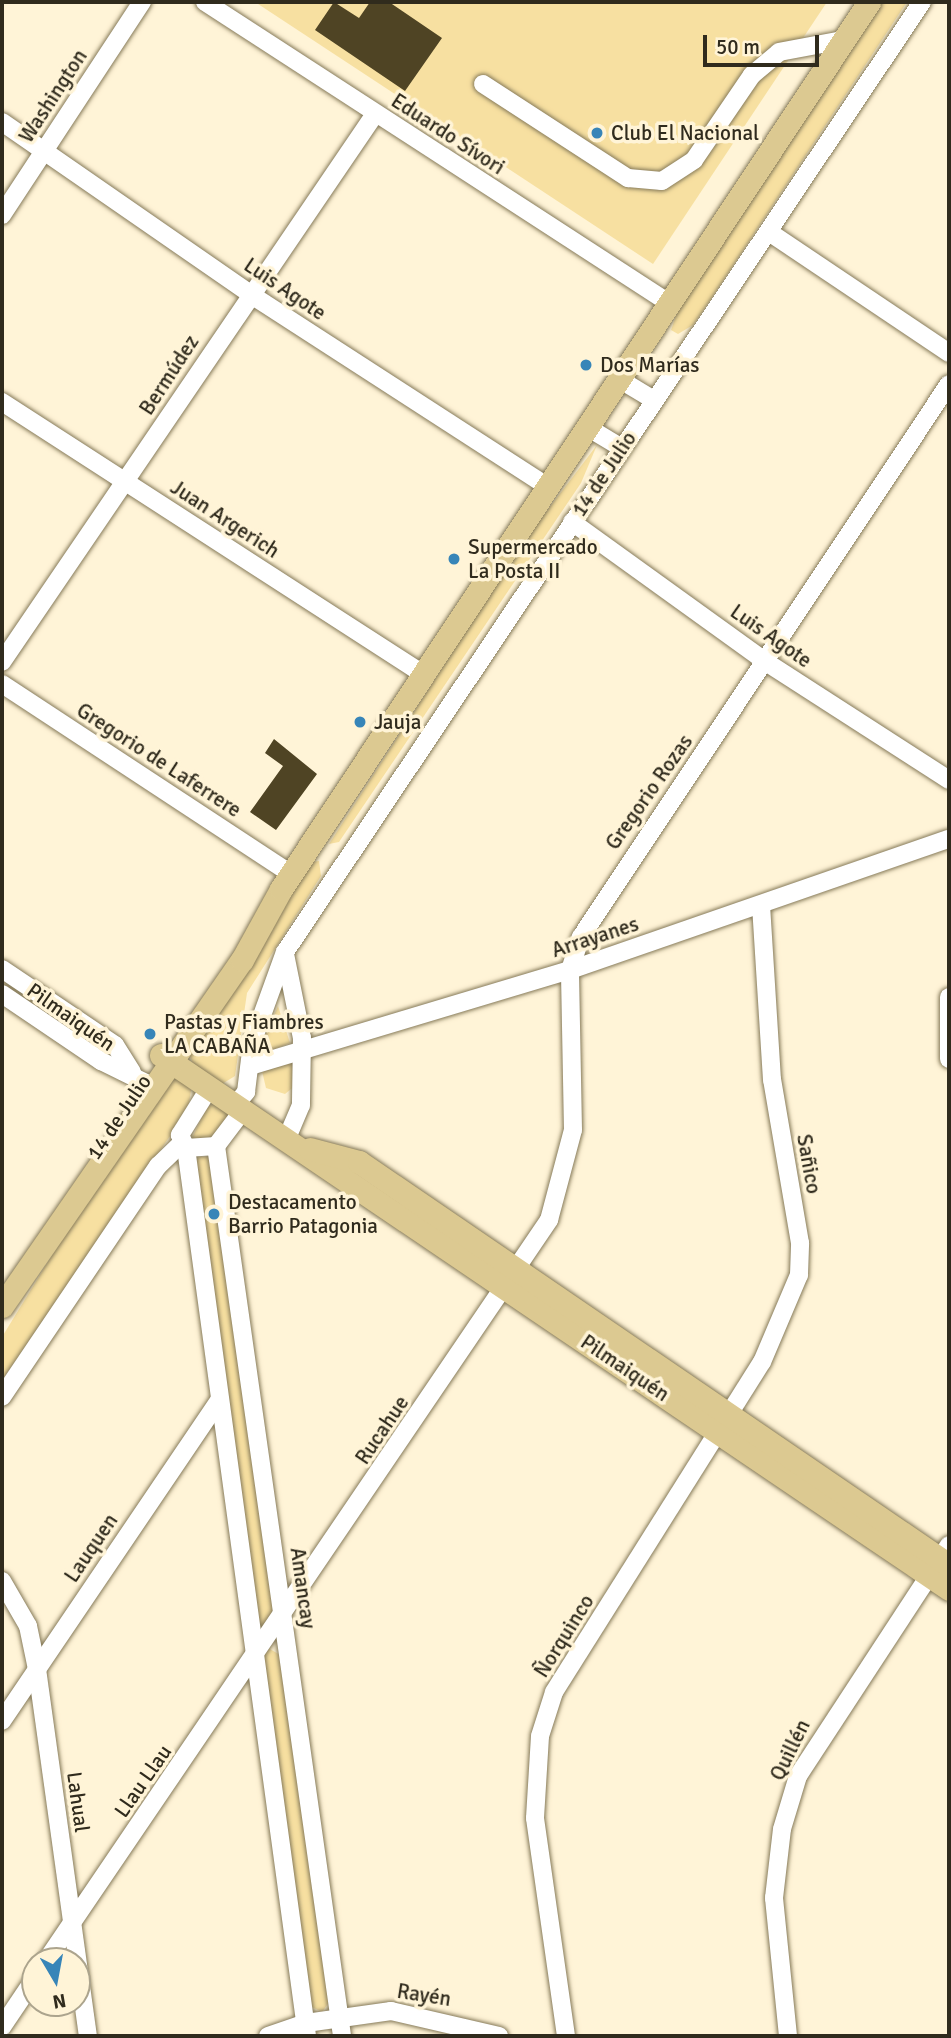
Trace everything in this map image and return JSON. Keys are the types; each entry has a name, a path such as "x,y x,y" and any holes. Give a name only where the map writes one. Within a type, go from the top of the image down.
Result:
{"main road":[{"name":"14 de Julio","path":"2,1306 64,1214 84,1167 144,1080 167,1059 237,942 286,882 869,2"},
{"name":"Pilmaiquén","path":"167,1059 294,1142 359,1162 512,1279 725,1424 944,1567"}],"street":[{"name":"Washington","path":"2,215 142,2"},
{"name":"Eduardo Sívori","path":"205,2 669,303"},
{"name":"14 de Julio","path":"216,1146 246,1092 265,999 285,952 922,2"},
{"path":"483,84 628,178 662,181 694,160 752,75 779,52 843,40"},
{"name":"Bermúdez","path":"2,662 375,114"},
{"name":"Luis Agote","path":"2,122 250,294 548,487"},
{"path":"769,232 949,353"},
{"path":"619,379 654,400"},
{"name":"Gregorio Rozas","path":"512,1279 549,1220 565,1176 576,1066 570,970 593,912 766,662 949,384"},
{"name":"Juan Argerich","path":"2,402 423,674"},
{"path":"587,427 622,448"},
{"name":"Luis Agote","path":"572,522 766,662 949,780"},
{"name":"Gregorio de Laferrere","path":"2,684 286,882"},
{"name":"Arrayanes","path":"250,1066 570,970 949,839"},
{"name":"Sañico","path":"725,1424 790,1306 799,1275 800,1243 772,1080 761,905"},
{"path":"285,952 302,1052 301,1105 294,1142"},
{"name":"Pilmaiquén","path":"2,969 115,1045 144,1080"},
{"name":"Pilmaiquén","path":"2,994 101,1060 144,1080"},
{"path":"949,997 949,1059"},
{"path":"210,1087 184,1127 183,1146 306,2030"},
{"path":"2,1397 158,1166 183,1146 216,1146"},
{"name":"Amancay","path":"216,1146 342,2036"},
{"name":"Rucahue","path":"253,1663 512,1279"},
{"name":"Lauquen","path":"2,1721 219,1401"},
{"name":"Ñorquinco","path":"566,2036 535,1818 540,1736 554,1692 725,1424"},
{"name":"Quillén","path":"788,2036 774,1898 782,1829 798,1776 836,1710 944,1567"},
{"name":"Lahual","path":"2,1581 28,1626 37,1669 88,2036"},
{"name":"Llau Llau","path":"56,1947 253,1663"},
{"path":"2,2027 21,1999"},
{"name":"Rayén","path":"268,2036 306,2030 340,2018 391,2011 499,2036"}],"shaded area":[{"name":"Club El Nacional","path":"255,2 827,2 653,264"},
{"path":"880,2 907,2 693,325 678,334 671,330 681,302"},
{"path":"597,445 581,483 339,842 329,844 524,541"},
{"path":"319,861 321,876 247,993 235,1076 222,1084 193,1064 188,1051 311,862"},
{"path":"278,1006 290,1043 269,1051 262,1042"},
{"path":"293,1062 296,1085 285,1094 266,1088 262,1071"},
{"path":"174,1076 191,1090 188,1110 2,1380 2,1337 103,1172"},
{"path":"217,1103 229,1114 216,1138 191,1140 207,1107"},
{"path":"200,1157 210,1157 277,1620 261,1631 193,1162"},
{"path":"268,1648 282,1656 330,2001 322,2012 310,2006 262,1660"}],"building":[{"path":"334,2 359,18 370,2 389,2 442,38 405,91 315,30"},
{"path":"274,739 317,774 276,830 250,812 283,766 265,753"}],"place":[{"name":"Club El Nacional","path":"597,133"},
{"name":"Dos Marías","path":"586,365"},
{"name":"Supermercado La Posta II","path":"454,559"},
{"name":"Jauja","path":"360,722"},
{"name":"Pastas y Fiambres LA CABAÑA","path":"150,1034"},
{"name":"Destacamento Barrio Patagonia","path":"214,1214"}]}
